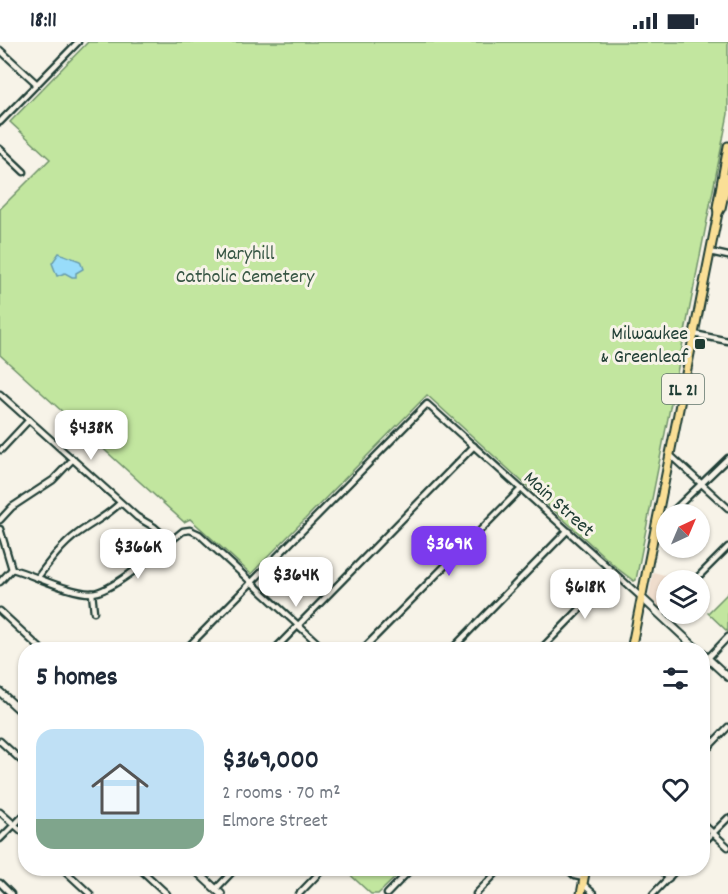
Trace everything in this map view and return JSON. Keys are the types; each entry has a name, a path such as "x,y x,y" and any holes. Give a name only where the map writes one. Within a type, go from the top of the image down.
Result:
{"main road":[{"name":"IL 21","path":"633,642 718,213 717,207 728,146"},
{"name":"IL 21","path":"718,213 722,208 728,177"},
{"path":"581,894 584,876"}],"street":[{"path":"0,122 78,42"},
{"path":"0,51 37,84"},
{"path":"0,149 24,172"},
{"path":"710,252 728,256"},
{"path":"694,334 728,341"},
{"path":"0,393 120,503 170,541"},
{"name":"Main Street","path":"251,582 427,404 614,574 656,608"},
{"path":"1,450 29,420"},
{"path":"282,642 474,446"},
{"path":"670,455 728,508"},
{"path":"681,504 728,458"},
{"path":"0,520 12,507 53,480 73,459"},
{"path":"370,642 521,489"},
{"path":"38,577 54,555 68,542 105,517 120,503"},
{"path":"0,529 12,569"},
{"path":"12,569 75,590 92,593 119,582 183,531 194,531 316,642"},
{"path":"459,642 567,531"},
{"path":"705,570 728,547"},
{"path":"0,582 12,569"},
{"path":"548,642 614,574"},
{"path":"193,642 251,582"},
{"path":"92,593 94,612"},
{"path":"0,611 33,642"},
{"name":"Main Street","path":"673,624 690,642"},
{"path":"710,656 728,637"},
{"path":"710,660 728,676"},
{"path":"0,692 18,709"},
{"path":"710,746 728,728"},
{"path":"0,741 18,758"},
{"path":"0,812 18,828"},
{"path":"710,836 728,818"},
{"path":"0,839 18,821"},
{"path":"710,830 728,847"},
{"path":"71,876 90,894"},
{"path":"148,876 168,894"},
{"path":"201,876 218,892 230,876"},
{"path":"299,894 316,876"},
{"path":"387,894 404,876"},
{"path":"476,894 493,876"},
{"path":"575,876 583,881 594,894"},
{"path":"653,894 669,878"},
{"path":"0,883 11,894"}],"shaded area":[{"path":"653,572 656,573 656,609 648,602"}],"green space":[{"name":"Maryhill Catholic Cemetery","path":"88,42 728,42 728,114 636,580 634,581 618,569 427,395 251,574 190,519 184,522 0,355 0,209 50,159 10,122"},
{"path":"728,593 728,632 710,615 710,611"},
{"path":"352,876 397,876 378,894 371,894"}],"water":[{"path":"59,253 80,261 83,269 76,273 76,277 65,273 57,276 52,263"}],"place":[{"name":"Milwaukee & Greenleaf","path":"700,344"}]}
